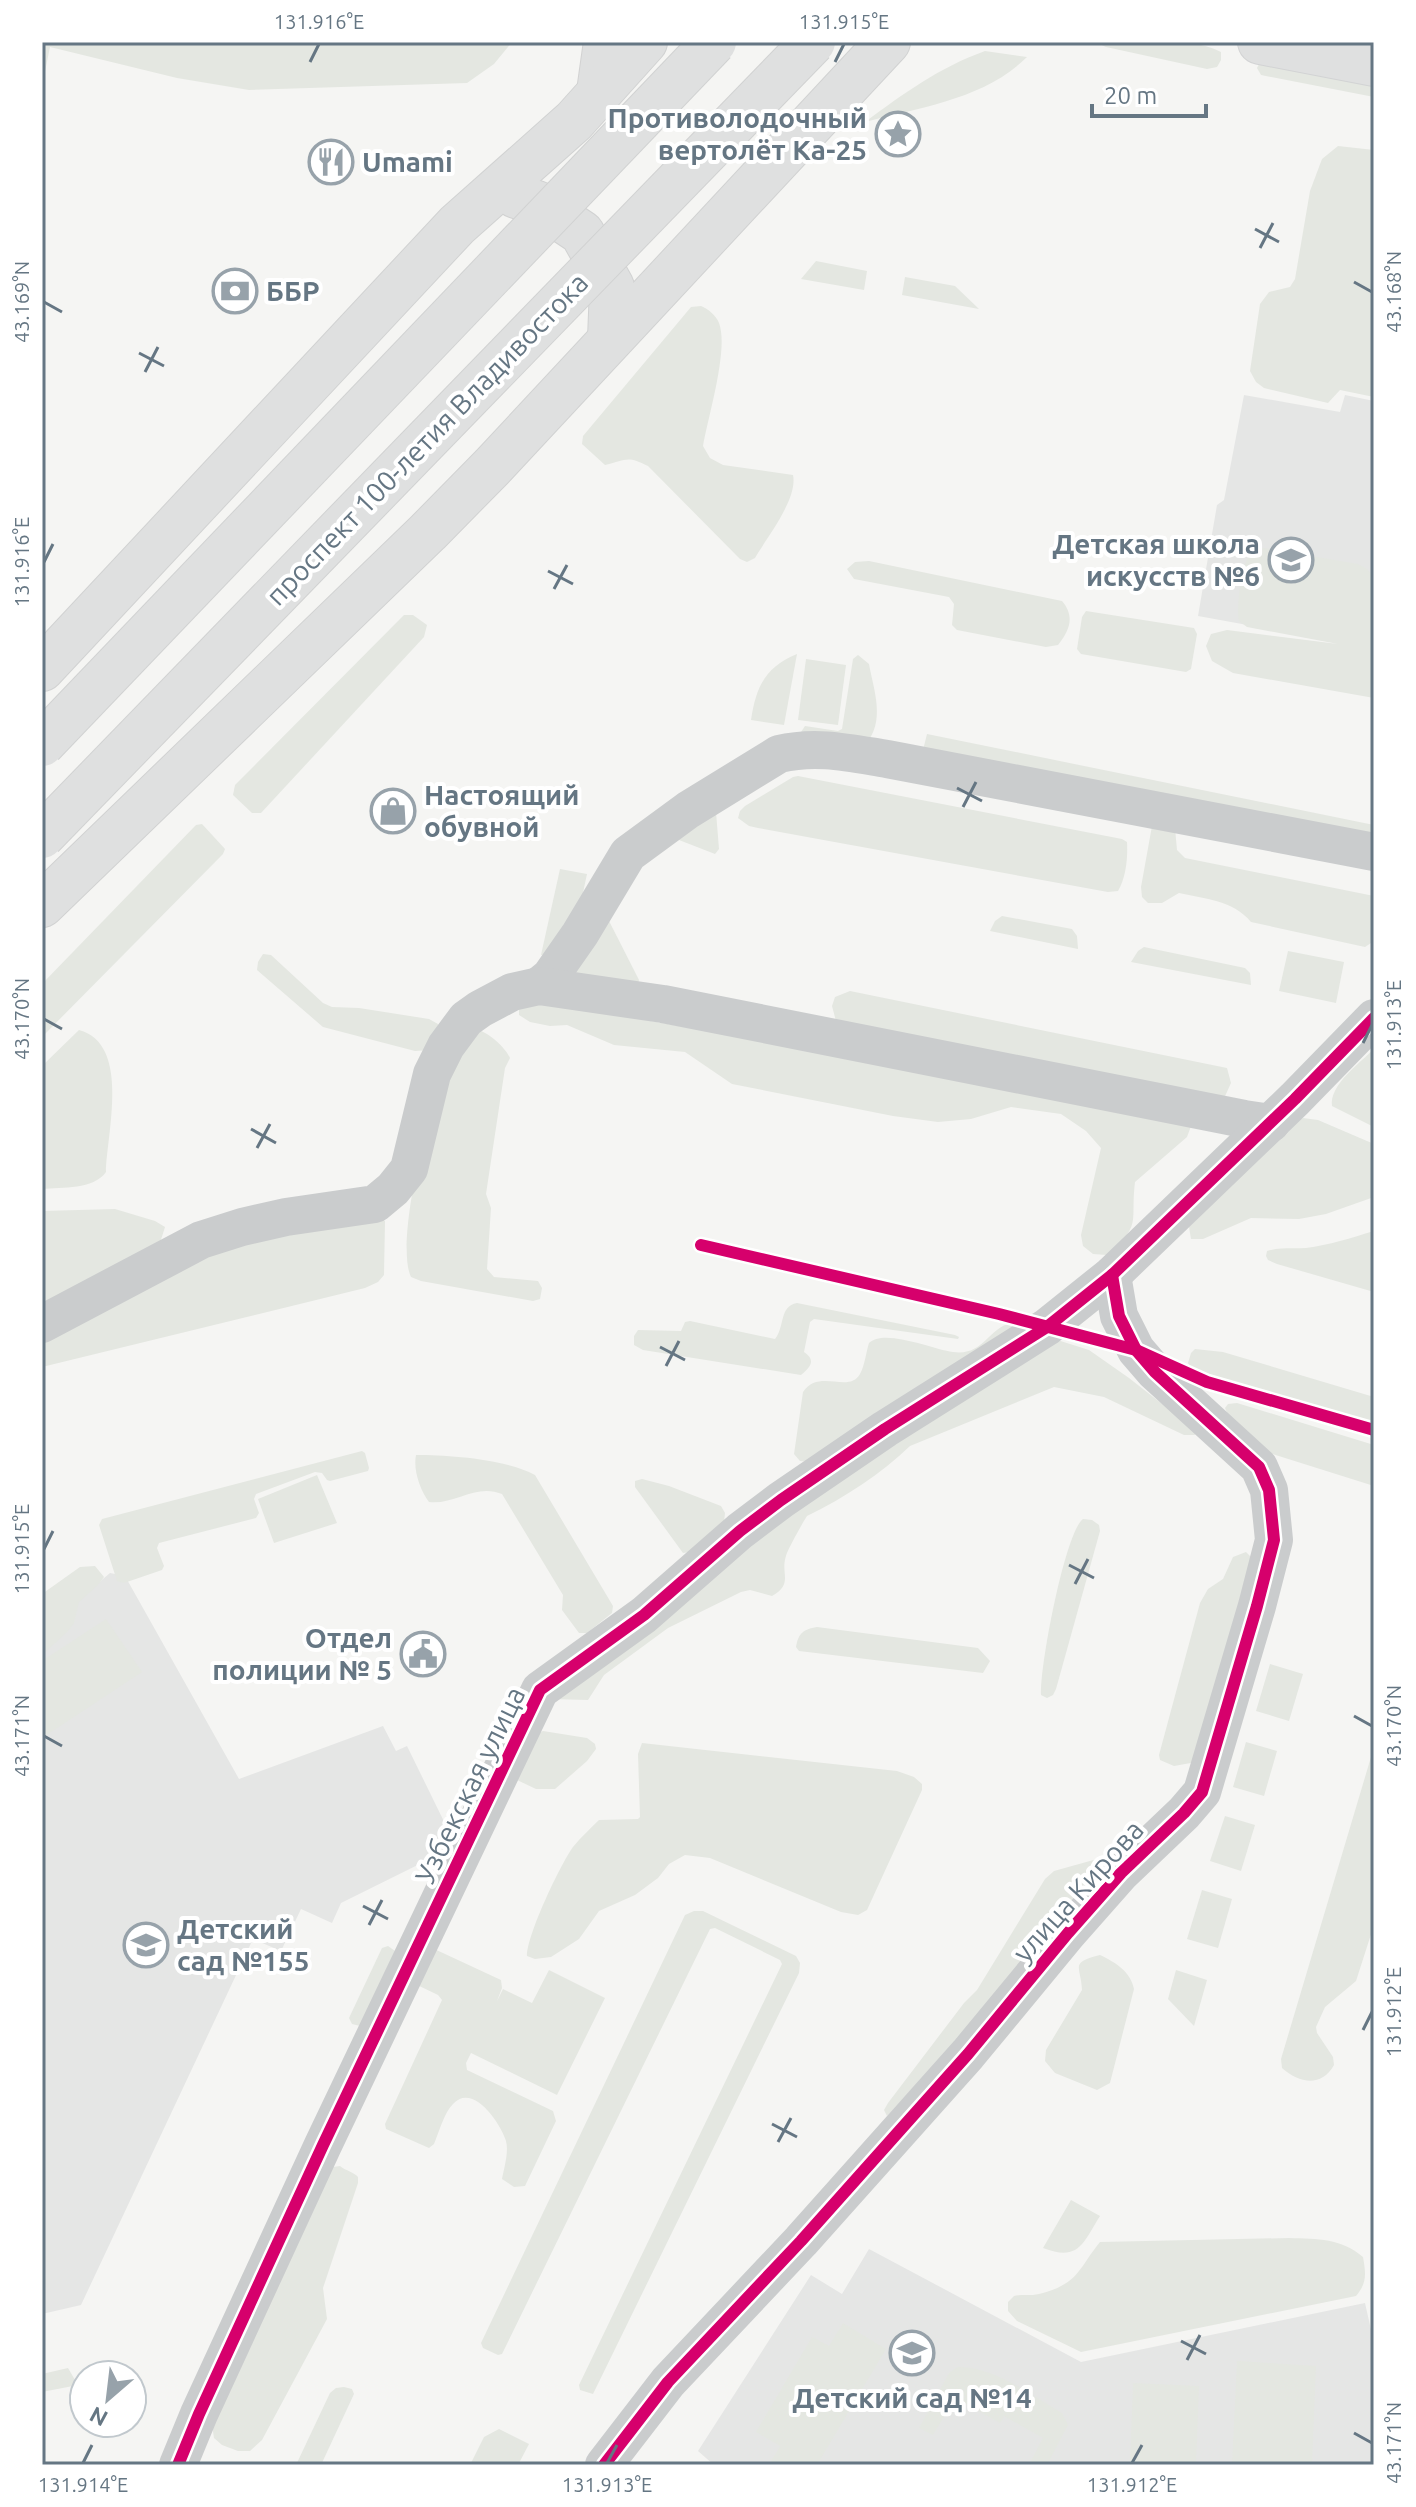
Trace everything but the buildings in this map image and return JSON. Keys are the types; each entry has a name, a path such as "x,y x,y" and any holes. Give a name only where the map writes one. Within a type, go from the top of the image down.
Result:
{"main road":[{"path":"599,92 606,42"},
{"path":"42,669 457,225 574,121 645,42"},
{"path":"42,744 714,42"},
{"name":"проспект 100-летия Владивостока","path":"42,836 813,42"},
{"path":"42,905 492,467 888,42"},
{"path":"1260,42 1374,64"},
{"path":"495,189 537,203 582,233 612,287 610,339"}],"street":[{"path":"539,986 566,955 628,854 688,810 779,754 791,751 818,748 887,759 1374,852"},
{"path":"42,1324 201,1240 286,1217 375,1204 393,1189 409,1169 432,1074 446,1046 473,1014 512,992 539,986 663,1004 1271,1123"},
{"name":"Узбекская улица","path":"178,2465 330,2130 540,1690 644,1615 740,1531 781,1500 885,1429 1047,1327 1112,1275 1271,1123 1374,1018"},
{"name":"улица Кирова","path":"604,2465 668,2382 801,2241 958,2066 1121,1873 1202,1792 1274,1540 1269,1490 1259,1467 1155,1372 1136,1350 1119,1316 1112,1275"}],"shaded area":[{"path":"42,42 512,42 494,64 467,83 249,90 177,78 50,47 42,86"},
{"path":"1095,42 1192,43 1221,52 1221,60 1217,67 1207,69"},
{"path":"985,51 1027,57 992,83 972,92 865,122 937,73"},
{"path":"1260,62 1374,83 1374,97 1261,75 1257,68"},
{"path":"1338,146 1374,150 1374,397 1340,390 1328,403 1264,388 1250,371 1260,304 1269,292 1290,287 1295,279 1310,191 1322,159"},
{"path":"816,261 867,271 864,290 801,279"},
{"path":"905,277 955,286 979,309 902,295"},
{"path":"701,306 716,317 721,335 720,366 703,446 710,458 723,465 793,475 791,495 780,518 755,558 747,562 740,559 648,466 631,460 605,465 582,444 583,436 691,307"},
{"name":"Детская школа искусств №6","path":"1244,395 1340,412 1345,395 1374,401 1374,648 1198,616 1217,505 1224,500"},
{"path":"1264,548 1358,564 1374,577 1374,698 1233,673 1212,661 1206,646 1211,634 1227,630 1338,644 1247,627 1239,621 1245,563 1251,554"},
{"path":"869,561 1062,601 1070,618 1066,634 1058,645 1046,647 957,630 952,625 954,604 949,597 854,579 847,569 855,562"},
{"path":"1086,611 1194,628 1197,634 1191,669 1186,672 1081,654 1077,649 1082,617"},
{"path":"404,615 413,615 427,625 424,637 261,813 252,813 233,795 235,785"},
{"path":"797,654 784,725 751,720 764,680 777,665"},
{"path":"858,655 869,664 877,706 875,726 865,745 799,735 805,726 842,729 853,659"},
{"path":"806,659 846,665 838,725 798,720"},
{"path":"927,734 1374,825 1374,845 922,754"},
{"path":"798,776 1122,839 1127,842 1123,880 1118,891 1108,892 758,828 738,818 745,806"},
{"path":"716,812 719,849 715,854 679,840 678,835"},
{"path":"202,824 225,849 223,854 42,1037 42,984 196,825"},
{"path":"1152,826 1175,828 1177,850 1185,858 1374,896 1374,941 1365,947 1251,922 1227,905 1179,893 1162,903 1148,903 1142,897 1141,887"},
{"path":"560,869 587,874 575,930 553,954 541,955"},
{"path":"1002,916 1072,929 1077,936 1078,949 990,931"},
{"path":"607,917 639,980 637,989 568,978"},
{"path":"1144,947 1245,968 1250,973 1251,985 1131,962"},
{"path":"1288,951 1344,962 1336,1003 1279,991"},
{"path":"263,954 271,955 323,1003 332,1007 429,1019 438,1024 439,1032 429,1050 415,1051 323,1027 257,970"},
{"path":"850,991 1227,1068 1231,1083 1221,1105 836,1021 832,1006 835,997"},
{"path":"522,998 1194,1118 1187,1137 1135,1182 1133,1222 1126,1236 1107,1255 1093,1254 1083,1246 1081,1235 1101,1148 1086,1131 1061,1114 1011,1107 971,1119 938,1122 732,1084 685,1052 614,1045 567,1025 530,1022 519,1015"},
{"path":"79,1030 95,1039 105,1053 111,1071 112,1114 106,1172 86,1185 42,1189 42,1066"},
{"path":"478,1030 496,1041 510,1058 505,1068 486,1194 491,1208 487,1269 494,1277 538,1281 542,1288 540,1299 533,1301 421,1281 411,1277 407,1262 409,1214 432,1110 447,1078"},
{"path":"1374,1049 1374,1127 1332,1106 1332,1098 1340,1082"},
{"path":"1303,1118 1318,1120 1374,1144 1374,1197 1326,1214 1299,1219 1251,1218 1203,1239 1191,1239 1189,1227 1291,1125"},
{"path":"115,1209 165,1227 159,1246 42,1308 42,1211"},
{"path":"381,1219 385,1221 384,1275 365,1288 42,1367 42,1337 244,1240"},
{"path":"1374,1231 1374,1292 1277,1264 1266,1256 1267,1251 1315,1247"},
{"path":"797,1303 959,1337 814,1319 810,1322 804,1352 811,1364 801,1375 643,1350 634,1345 638,1330 681,1331 685,1322 690,1321 775,1339 787,1308"},
{"path":"1011,1323 1022,1326 809,1462 800,1461 794,1454 803,1392 817,1382 855,1380 862,1370 869,1343 876,1339 897,1338 963,1352 979,1346"},
{"path":"1051,1338 1089,1350 1194,1429 1195,1435 1184,1435 1104,1397 1054,1387 910,1446 862,1485 807,1516 786,1556 783,1587 772,1596 750,1590 741,1592 668,1628 604,1675 588,1700 549,1699 746,1538"},
{"path":"1195,1349 1223,1352 1374,1397 1374,1422 1192,1370 1188,1363"},
{"path":"1237,1403 1374,1445 1374,1486 1269,1453 1228,1415 1225,1408 1228,1404"},
{"path":"362,1451 368,1471 330,1481 322,1473 315,1472 256,1494 254,1499 259,1513 256,1518 159,1543 157,1548 164,1566 162,1570 124,1583 117,1581 99,1525 102,1519"},
{"path":"416,1455 493,1462 535,1475 613,1606 612,1613 587,1633 579,1633 562,1610 563,1595 502,1494 483,1491 429,1502 418,1480"},
{"path":"317,1475 337,1523 274,1543 258,1499"},
{"path":"642,1479 721,1506 725,1513 724,1522 690,1552 683,1553 635,1487 635,1481"},
{"path":"1083,1519 1092,1520 1099,1525 1100,1531 1056,1689 1047,1698 1041,1695 1041,1681 1054,1602 1069,1548"},
{"path":"1246,1552 1251,1557 1196,1762 1174,1766 1160,1760 1159,1755 1200,1603 1208,1589 1223,1579 1233,1557"},
{"path":"95,1566 104,1577 79,1602 74,1623 67,1632 42,1655 42,1594 80,1567"},
{"name":"Детский сад №155","path":"110,1573 125,1576 239,1779 383,1726 396,1751 407,1746 456,1846 341,1903 332,1923 301,1909 281,1951 253,1939 81,2305 42,2314 42,1631"},
{"path":"106,1619 142,1672 42,1738 42,1661"},
{"path":"817,1627 978,1648 990,1661 983,1673 799,1651 796,1647 800,1635"},
{"path":"1270,1664 1303,1674 1289,1721 1256,1711"},
{"path":"543,1731 587,1738 595,1744 596,1749 587,1761 555,1789 536,1789 517,1780 534,1735"},
{"path":"1246,1742 1277,1751 1264,1796 1233,1787"},
{"path":"642,1743 897,1771 914,1777 922,1784 922,1790 867,1910 858,1915 841,1912 710,1858 685,1855 669,1864 658,1878 635,1895 599,1911 579,1939 551,1957 535,1959 527,1956 545,1900 573,1847 599,1820 640,1817 638,1754"},
{"path":"1374,1747 1374,1925 1356,1981 1325,2007 1316,2027 1333,2057 1334,2065 1323,2077 1302,2080 1282,2068 1281,2059"},
{"path":"1225,1816 1255,1825 1241,1871 1210,1861"},
{"path":"1097,1859 1106,1861 1028,1963 887,2116 884,2110 888,2103 977,1990 1045,1879 1054,1871"},
{"path":"1202,1890 1232,1899 1218,1948 1187,1939"},
{"path":"703,1911 796,1956 800,1963 799,1973 593,2394 580,2390 579,2385 782,1964 780,1960 715,1928 710,1929 502,2354 483,2348 481,2343 685,1915"},
{"path":"388,1946 395,1951 360,2026 352,2024 349,2018 382,1948"},
{"path":"430,1947 501,1980 502,1988 497,2001 503,1989 532,2003 549,1970 605,1998 557,2095 471,2053 466,2063 467,2070 553,2111 556,2121 525,2186 514,2187 502,2179 506,2141 492,2116 469,2098 453,2104 444,2117 434,2144 429,2148 386,2129 385,2124 442,2000 411,1982"},
{"path":"1100,1955 1126,1973 1134,1989 1110,2083 1097,2090 1055,2073 1045,2061 1046,2050 1082,1990 1080,1963"},
{"path":"1176,1970 1207,1980 1194,2026 1168,1999"},
{"path":"340,2166 356,2175 358,2183 323,2288 327,2319 262,2440 250,2451 238,2451 222,2445 214,2438 212,2425 333,2167"},
{"path":"1071,2200 1100,2216 1084,2242 1072,2251 1055,2252 1043,2248"},
{"path":"1289,2238 1338,2243 1363,2257 1365,2278 1356,2296 1081,2352 1017,2321 1008,2311 1008,2302 1014,2296 1039,2294 1070,2280 1100,2242"},
{"name":"Детский сад №14","path":"869,2249 1081,2362 1365,2303 1374,2343 1374,2465 714,2465 698,2451 811,2275 842,2294"},
{"path":"843,2323 886,2349 817,2465 769,2465 780,2446 756,2432 812,2337 829,2346"},
{"path":"1237,2361 1316,2366 1312,2465 1232,2465"},
{"path":"958,2367 999,2377 1062,2413 1068,2425 1047,2465 1029,2465 1043,2438 1004,2416 1000,2423 955,2398 933,2435 919,2428 949,2373"},
{"path":"68,2368 68,2387 42,2392 42,2374"},
{"path":"1133,2383 1199,2386 1196,2465 1130,2465"},
{"path":"344,2387 352,2389 354,2394 321,2465 296,2465 330,2393"},
{"path":"499,2429 529,2444 518,2465 470,2465 484,2437"}],"cycle path":[{"path":"178,2465 323,2145 540,1690 644,1615 740,1531 781,1500 885,1429 1047,1327 1112,1275 1295,1099 1374,1018"},
{"path":"701,1245 999,1314 1136,1350 1207,1382 1374,1430"},
{"path":"604,2465 668,2382 801,2241 968,2054 1121,1873 1202,1792 1274,1540 1269,1490 1259,1467 1155,1372 1136,1350 1119,1316 1112,1275"}],"place":[{"name":"Противолодочный вертолёт Ка-25","path":"898,134"},
{"name":"Umami","path":"331,162"},
{"name":"ББР","path":"235,291"},
{"name":"Детская школа искусств №6","path":"1291,560"},
{"name":"Настоящий обувной","path":"393,811"},
{"name":"Отдел полиции № 5","path":"423,1654"},
{"name":"Детский сад №155","path":"146,1945"},
{"name":"Детский сад №14","path":"912,2353"}]}
